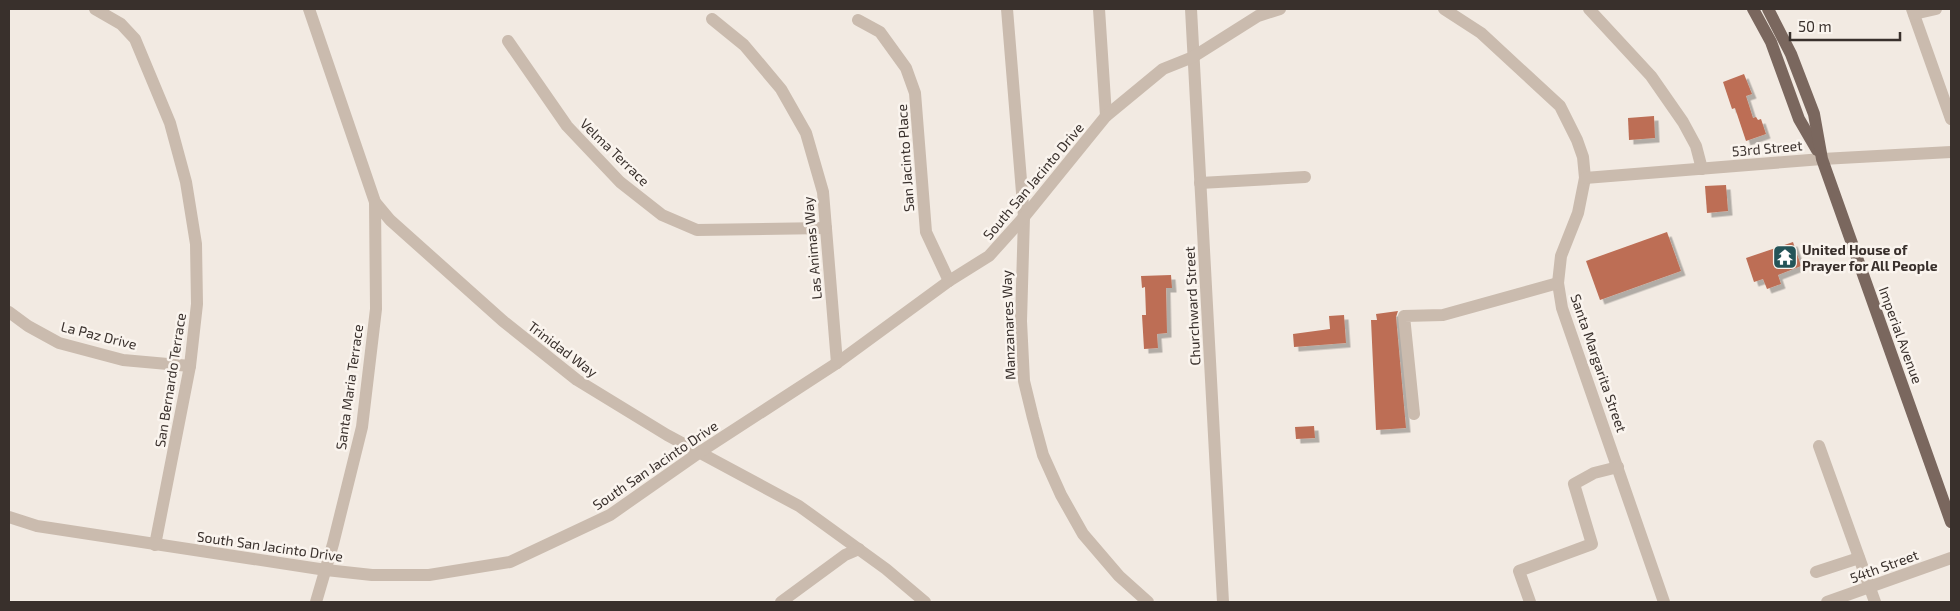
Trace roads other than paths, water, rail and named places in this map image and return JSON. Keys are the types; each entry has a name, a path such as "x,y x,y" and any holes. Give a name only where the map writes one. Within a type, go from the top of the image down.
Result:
{"main road":[{"name":"Imperial Avenue","path":"1753,9 1771,42 1799,119 1822,159"},
{"name":"Imperial Avenue","path":"1768,9 1791,54 1814,114 1822,159 1951,522"}],"street":[{"name":"San Bernardo Terrace","path":"95,9 121,24 135,39 170,123 186,182 196,244 197,304 190,366 155,544"},
{"name":"Trinidad Way","path":"309,9 375,202 390,220 502,320 577,380 667,435 799,506 886,569 925,602"},
{"name":"Manzanares Way","path":"1007,9 1024,217 1021,321 1024,381 1043,455 1061,495 1083,534 1119,576 1148,602"},
{"path":"1099,9 1106,116"},
{"name":"Churchward Street","path":"1190,9 1223,602"},
{"name":"South San Jacinto Drive","path":"9,517 37,526 326,570 372,575 429,575 510,562 610,515 700,452 837,363 949,281 988,256 1024,217 1106,116 1163,69 1193,58 1258,16 1280,9"},
{"name":"Santa Margarita Street","path":"1444,9 1481,33 1560,106 1580,148 1585,178 1578,213 1561,256 1558,283 1562,308 1664,602"},
{"path":"1589,9 1652,76 1683,122 1696,146 1702,169"},
{"path":"1936,9 1913,11 1951,119"},
{"name":"Las Animas Way","path":"712,19 744,45 781,89 806,133 823,192 837,363"},
{"name":"San Jacinto Place","path":"858,20 880,32 906,68 915,93 926,232 949,281"},
{"name":"Velma Terrace","path":"508,41 567,126 620,182 662,215 697,230 826,228"},
{"name":"53rd Street","path":"1585,178 1822,159 1951,152"},
{"path":"1200,183 1305,177"},
{"name":"Santa Maria Terrace","path":"316,602 326,570 362,426 376,309 375,202"},
{"path":"1414,414 1404,316 1443,315 1558,283"},
{"name":"La Paz Drive","path":"9,312 28,326 59,343 123,360 190,366"},
{"path":"1819,446 1875,602"},
{"path":"1530,602 1519,571 1592,544 1574,484 1594,473 1618,467"},
{"path":"781,602 846,555 859,549"},
{"path":"1816,572 1859,558"},
{"name":"54th Street","path":"1827,602 1951,558"}],"place":[{"name":"United House of Prayer for All People","path":"1785,257"}]}
